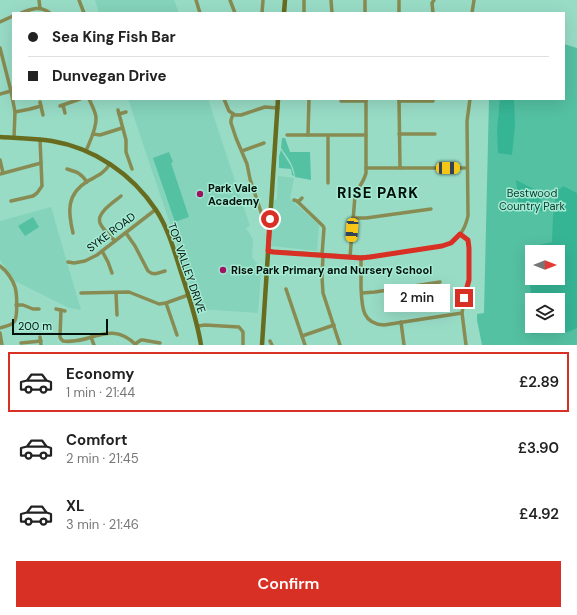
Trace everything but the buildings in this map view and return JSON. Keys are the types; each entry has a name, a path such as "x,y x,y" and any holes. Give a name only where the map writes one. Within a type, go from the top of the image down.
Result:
{"street":[{"path":"38,0 40,8"},
{"path":"79,0 84,12"},
{"path":"196,0 200,12"},
{"path":"230,0 235,12"},
{"path":"262,12 263,0"},
{"path":"284,12 285,0"},
{"path":"304,0 304,12"},
{"path":"332,0 332,12"},
{"path":"365,0 365,12"},
{"path":"399,0 399,12"},
{"path":"433,12 432,3 434,0"},
{"path":"472,12 474,0"},
{"path":"23,12 31,8 40,8 48,12"},
{"path":"0,22 12,16"},
{"path":"0,48 1,59 12,96"},
{"path":"0,94 11,91"},
{"path":"13,100 15,112 14,138"},
{"path":"65,113 61,106 77,100"},
{"path":"86,151 96,124 94,110 89,100"},
{"path":"224,100 228,109 235,115 241,115 265,107 278,108"},
{"path":"262,345 278,100"},
{"path":"308,100 308,135"},
{"path":"341,101 366,100 365,178 355,196 350,257"},
{"path":"400,168 399,100 433,101"},
{"path":"268,251 361,258 442,246 451,243 460,234 468,216 467,121 470,100"},
{"path":"15,112 30,109 40,104 43,116"},
{"path":"126,112 118,112 126,140 126,150 130,167"},
{"path":"233,114 231,123 247,164 250,179 263,211 264,220"},
{"path":"93,134 100,135 122,128"},
{"path":"289,133 308,135 366,135"},
{"path":"399,134 435,134"},
{"path":"327,181 328,135"},
{"name":"TOP VALLEY DRIVE","path":"0,137 40,139 63,143 86,151 110,164 132,181 156,210 169,236 198,326 201,345"},
{"path":"14,202 33,196 42,186 40,139"},
{"path":"242,150 264,143"},
{"path":"0,160 2,173 41,163"},
{"path":"71,231 69,210 75,193 81,186 100,175 110,164"},
{"path":"366,168 467,168"},
{"path":"70,171 80,173 87,182"},
{"path":"302,198 296,201 324,228 322,287 340,345"},
{"path":"115,241 101,225 100,218 102,212 119,199"},
{"path":"353,218 366,218 432,209"},
{"name":"SYKE ROAD","path":"68,262 74,265 91,259 156,210"},
{"path":"126,233 135,246 148,271 155,274 163,272 159,267"},
{"path":"460,234 468,240 469,248 469,280 462,313 466,345"},
{"path":"102,251 112,270"},
{"path":"361,258 363,310 373,322 380,325 462,313"},
{"path":"0,266 6,272 16,289 17,316 12,324 0,328"},
{"path":"362,293 440,283"},
{"path":"286,289 305,345"},
{"path":"81,293 132,293 155,304 166,303 188,295"},
{"path":"116,293 118,312"},
{"path":"166,303 175,333"},
{"path":"16,305 23,305 33,311 39,309"},
{"path":"66,311 58,310 60,337 62,343 107,333 128,338 136,345 140,340 158,341"},
{"path":"401,322 404,345"},
{"path":"198,326 205,325 239,328 243,332 243,345"},
{"path":"302,336 334,325"},
{"path":"0,334 2,345"},
{"path":"92,337 94,345"},
{"path":"24,344 41,341"}],"shaded area":[{"path":"95,0 174,0 179,12 99,12"},
{"name":"Park Vale Academy","path":"128,100 208,100 250,226 246,228 253,239 252,257 259,266 259,270 261,270 258,313 199,309"},
{"path":"278,176 294,178 290,199 319,225 317,251 271,246 274,200 277,200"},
{"path":"51,207 81,310 69,308 15,281 0,260 0,221"}],"green space":[{"name":"Bestwood Country Park","path":"565,44 577,48 577,345 482,345 477,314 484,313 489,100 565,100"},
{"path":"500,100 514,100 515,125 512,155 498,153 497,130"},
{"path":"282,138 285,138 290,152 310,152 311,180 295,177 292,165 281,148"},
{"path":"281,150 291,166 294,176 292,175 291,169 279,168 279,156"},
{"path":"169,152 173,162 171,163 189,217 175,222 153,158"},
{"path":"516,180 540,192 543,211 519,212"},
{"path":"563,186 577,193 577,328 563,334 562,333 565,333 565,293 531,293 530,285 565,285 565,245 538,245 552,242 553,217 557,188 560,189"},
{"path":"33,217 39,227 25,236 18,226"}],"place":[{"name":"Park Vale Academy","path":"200,194"},
{"name":"Rise Park Primary and Nursery School","path":"223,270"}],"district":[{"name":"RISE PARK","path":"378,193"}],"route":[{"path":"270,219 268,251 323,256 361,258 442,246 451,243 460,234 468,240 469,245 469,280 464,298"}]}
